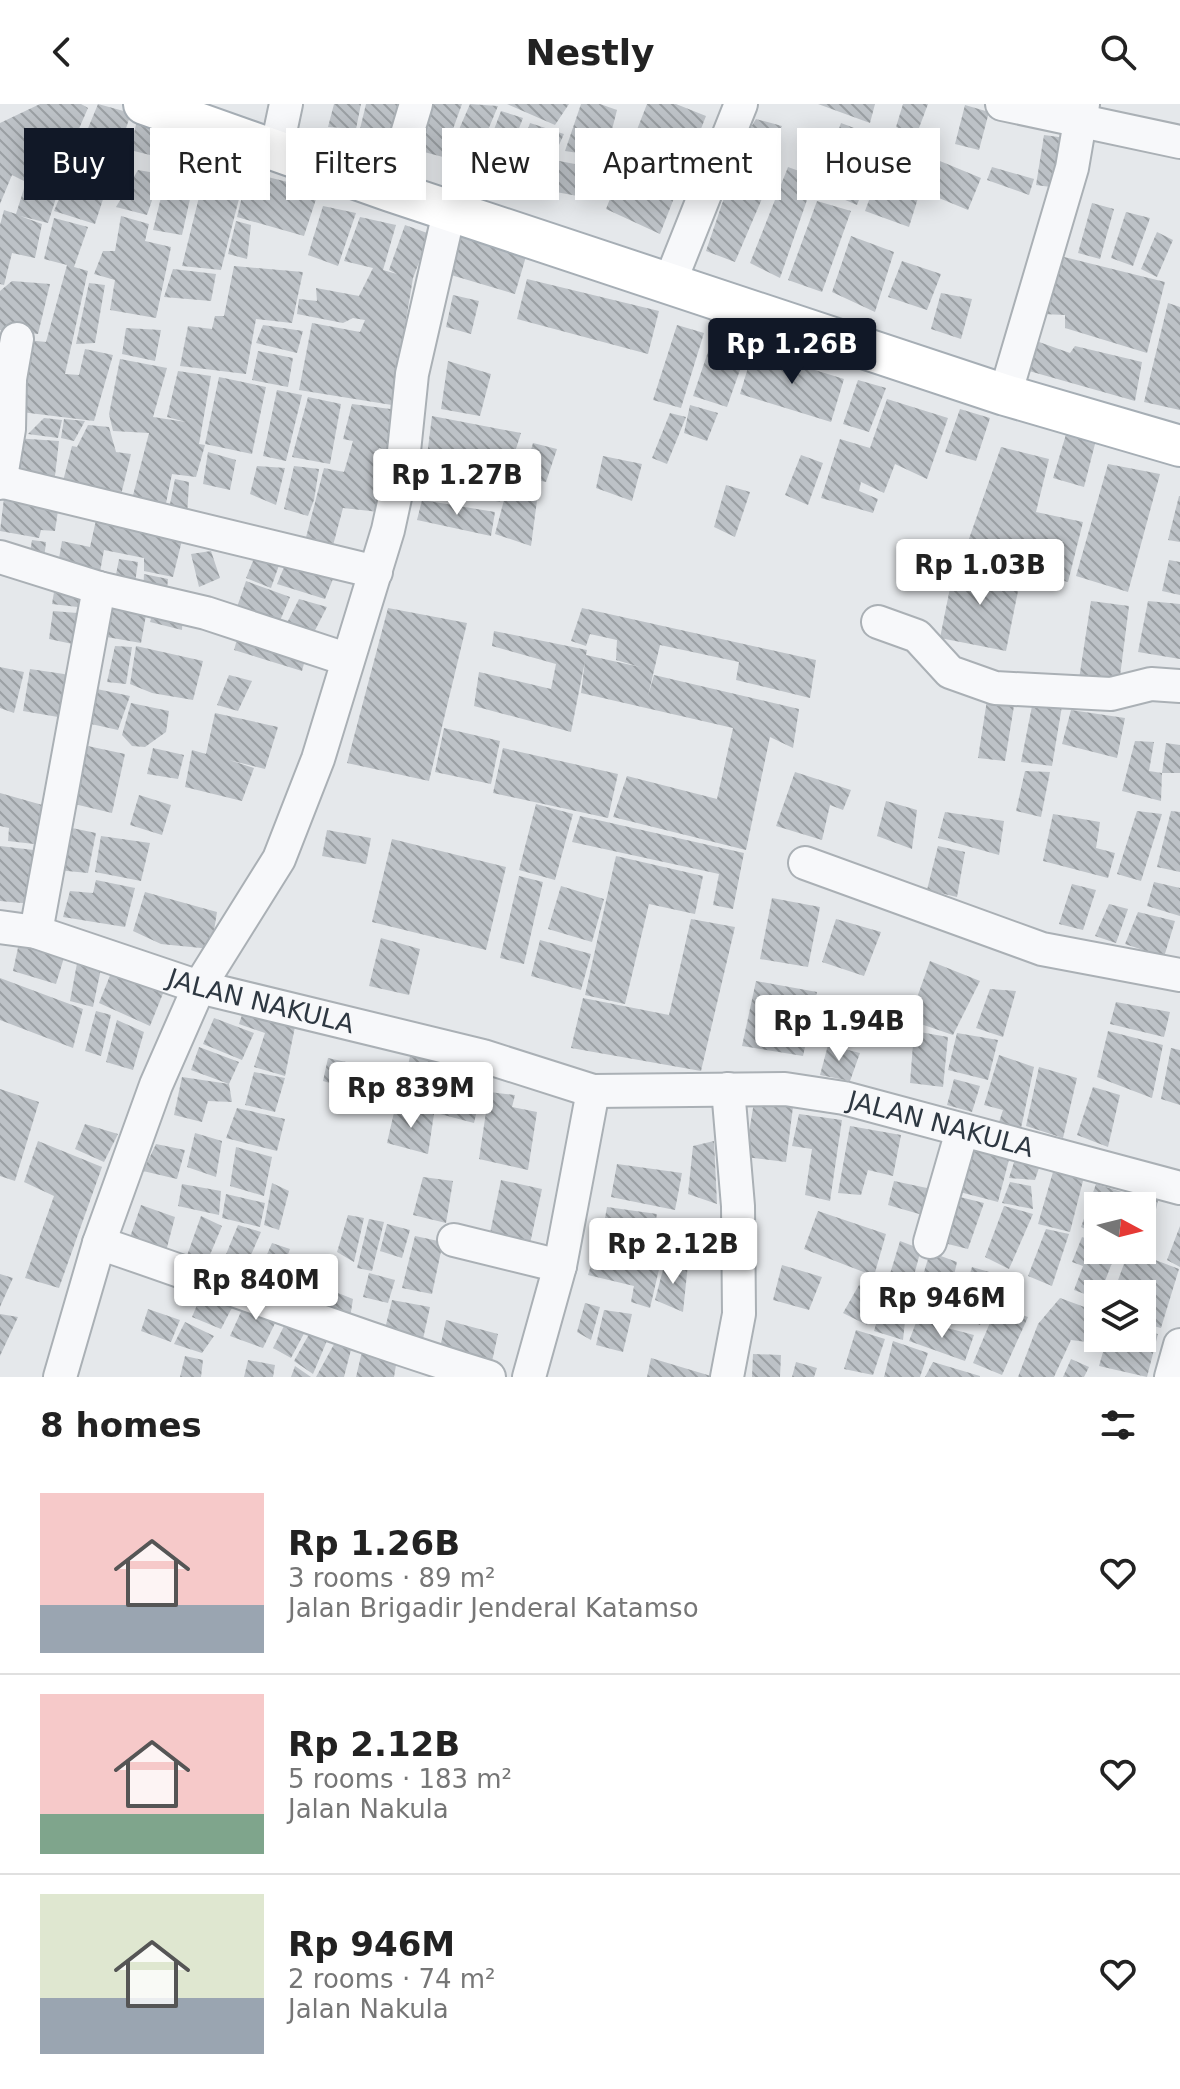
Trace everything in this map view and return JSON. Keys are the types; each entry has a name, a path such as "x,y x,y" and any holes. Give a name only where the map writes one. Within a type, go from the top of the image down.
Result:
{"main road":[{"path":"144,104 286,155"},
{"path":"422,200 1005,395 1180,446"}],"street":[{"path":"276,151 286,104"},
{"path":"409,128 416,104"},
{"path":"670,282 741,104"},
{"path":"1002,104 1082,114 1180,142"},
{"path":"1005,395 1072,168 1082,114"},
{"path":"60,1377 99,1243 156,1085 199,987 279,859 318,759 346,659 376,572 403,461 412,374 450,208"},
{"path":"17,339 5,378 9,429 0,482 376,572"},
{"path":"0,557 99,588 206,613 346,659"},
{"path":"10,933 99,588"},
{"path":"878,622 917,636 950,672 995,688 1111,694 1151,684 1180,686"},
{"path":"805,863 1042,949 1180,975"},
{"name":"JALAN NAKULA","path":"10,933 199,987 483,1056 593,1091 785,1089 844,1098 1180,1188"},
{"path":"727,1377 739,1314 738,1206 728,1089"},
{"path":"529,1377 560,1266 593,1091"},
{"path":"930,1242 962,1131"},
{"path":"454,1240 560,1266"},
{"path":"99,1243 263,1298 398,1349 489,1377"}],"building":[{"path":"40,104 81,104 88,108 79,128 24,128 24,181 12,175 0,204 0,123"},
{"path":"98,104 131,113 126,128 88,128"},
{"path":"334,104 361,104 356,128 328,127"},
{"path":"366,104 406,104 400,128 360,128"},
{"path":"421,104 462,104 453,128 442,128 442,157 426,152 426,128 414,128"},
{"path":"470,104 498,106 489,128 460,128"},
{"path":"507,104 569,104 555,125"},
{"path":"581,104 600,104 617,110 612,128 575,128 575,152 565,151"},
{"path":"647,104 676,104 706,116 701,128 638,128"},
{"path":"818,104 875,104 870,123"},
{"path":"903,104 928,104 919,128 896,127"},
{"path":"965,105 989,112 979,150 955,144"},
{"path":"501,111 523,118 519,128 495,128"},
{"path":"138,116 174,125 173,128 150,128 150,155 134,151"},
{"path":"756,119 782,126 781,128 750,128"},
{"path":"530,123 545,128 528,128"},
{"path":"1044,135 1066,138 1058,188 1036,185"},
{"path":"559,161 575,164 575,196 559,193"},
{"path":"940,161 981,178 968,210 940,198"},
{"path":"788,167 797,170 797,200 807,200 780,278 750,263 775,200 781,200 781,185"},
{"path":"992,167 1034,179 1029,195 987,180"},
{"path":"138,170 150,172 152,200 147,215 116,207 120,200 134,200 134,177"},
{"path":"270,178 286,182 286,200 316,200 304,236 237,217 241,200 270,200"},
{"path":"24,188 24,200 55,200 48,223 20,216 42,224 35,258 12,253 4,285 0,284 0,225 4,210 16,214"},
{"path":"59,200 103,200 95,224 54,211"},
{"path":"160,200 190,200 182,235 153,230"},
{"path":"198,200 239,200 221,270 182,266"},
{"path":"610,200 673,200 660,234 606,209"},
{"path":"723,200 761,200 735,262 706,251"},
{"path":"869,200 917,200 909,227 865,211"},
{"path":"817,201 851,211 822,292 788,280"},
{"path":"1092,203 1114,209 1100,259 1078,253"},
{"path":"323,206 356,213 338,266 308,255"},
{"path":"1126,212 1150,218 1133,266 1111,258"},
{"path":"121,216 149,224 145,241 171,247 156,318 110,310 115,280 94,274 103,251 115,251"},
{"path":"360,217 396,225 383,270 397,274 389,270 405,225 430,234 413,278 392,405 299,390 312,323 360,332 365,320 353,318 343,323 297,314 299,299 317,301 316,288 359,296 373,268 344,261"},
{"path":"54,218 88,227 74,267 88,271 65,374 79,375 85,349 113,355 94,421 13,411 27,340 46,342 67,265 44,259"},
{"path":"236,221 251,225 247,259 228,254"},
{"path":"1157,232 1173,240 1157,277 1141,269"},
{"path":"459,233 527,253 515,294 451,275"},
{"path":"851,236 894,252 875,312 832,292"},
{"path":"1056,255 1165,282 1147,353 1065,328 1065,315 1043,314"},
{"path":"902,261 941,274 927,310 888,297"},
{"path":"234,266 303,272 292,323 256,319 246,374 180,366 188,326 212,329 215,316 224,316"},
{"path":"173,269 216,274 211,301 164,297"},
{"path":"527,279 659,311 648,354 517,319"},
{"path":"12,281 50,284 38,334 0,330 0,291"},
{"path":"89,283 105,285 95,343 76,344"},
{"path":"941,293 972,299 961,339 931,329"},
{"path":"453,295 479,301 471,334 446,327"},
{"path":"1168,303 1180,307 1180,410 1144,402"},
{"path":"263,325 303,331 297,353 256,343"},
{"path":"677,325 704,333 681,408 653,400"},
{"path":"126,328 161,330 155,361 122,354"},
{"path":"713,337 747,350 727,407 693,396"},
{"path":"1039,342 1070,353 1075,346 1142,362 1135,401 1029,371"},
{"path":"258,351 293,358 288,387 252,380"},
{"path":"753,351 844,379 831,422 740,394"},
{"path":"120,359 167,368 153,417 186,422 167,417 178,371 211,376 199,444 205,445 196,477 172,474 164,513 130,507 149,433 113,431 109,414"},
{"path":"448,361 491,374 480,416 441,409"},
{"path":"219,377 266,387 252,454 205,444"},
{"path":"858,380 886,388 869,432 843,424"},
{"path":"277,390 302,395 286,461 263,456"},
{"path":"308,397 341,404 330,464 292,457"},
{"path":"887,399 948,418 927,479 895,464 884,493 861,482 859,491 878,499 873,513 821,498 840,439 870,448"},
{"path":"352,404 398,410 392,451 379,448 373,478 386,480 379,512 343,508 331,553 304,545 324,468 344,472 353,441 343,439"},
{"path":"690,405 718,413 707,441 684,433"},
{"path":"960,409 990,418 976,461 945,452"},
{"path":"670,413 686,417 667,464 652,458"},
{"path":"432,416 521,433 508,474 504,473 500,502 430,486 435,458 427,456"},
{"path":"44,418 62,420 58,438 28,434"},
{"path":"64,419 85,421 74,441 61,438"},
{"path":"88,425 109,427 116,452 131,454 120,499 61,489 72,446 77,447"},
{"path":"1067,431 1096,440 1084,487 1053,478"},
{"path":"14,438 59,441 54,484 10,478"},
{"path":"533,443 557,449 546,482 523,477"},
{"path":"1001,447 1049,459 1036,512 1083,522 1068,582 963,556"},
{"path":"208,452 236,460 230,490 203,484"},
{"path":"801,455 823,463 808,505 785,495"},
{"path":"603,456 642,464 632,501 596,488"},
{"path":"1108,464 1160,474 1128,592 1076,576"},
{"path":"257,466 285,468 276,505 250,494"},
{"path":"294,466 319,469 308,516 284,509"},
{"path":"175,479 189,482 187,518 168,514"},
{"path":"508,485 538,493 531,546 495,534"},
{"path":"726,485 750,492 735,537 714,527"},
{"path":"5,490 60,497 55,531 41,530 39,538 0,531"},
{"path":"1180,496 1180,542 1168,540"},
{"path":"422,500 495,512 491,536 417,520"},
{"path":"98,511 185,528 173,577 144,571 144,558 104,550 100,572 58,564 62,541 90,547"},
{"path":"32,540 46,542 43,567 29,558"},
{"path":"259,546 283,554 271,588 246,578"},
{"path":"211,551 220,578 199,587 191,554"},
{"path":"289,555 337,569 325,599 277,584"},
{"path":"119,559 138,562 134,590 114,585"},
{"path":"1169,560 1180,562 1180,595 1162,591"},
{"path":"955,563 1021,576 1006,651 940,638"},
{"path":"144,574 168,579 166,599 143,593"},
{"path":"246,581 290,597 279,623 236,610"},
{"path":"55,586 89,592 86,608 52,604"},
{"path":"107,595 148,604 141,643 101,636"},
{"path":"299,599 327,607 309,642 284,629"},
{"path":"1091,601 1129,606 1119,684 1079,679"},
{"path":"1148,601 1180,604 1180,659 1138,652"},
{"path":"155,605 183,612 182,630 150,622"},
{"path":"388,608 467,623 429,781 347,763"},
{"path":"582,608 816,660 810,698 736,680 739,662 660,645 648,696 654,675 799,709 793,748 770,737 746,850 613,817 627,776 717,799 733,728 581,693 585,661 571,732 474,706 479,672 551,689 556,664 492,646 494,631 587,650 586,655 640,667 616,660 617,640 590,634 586,646 571,641"},
{"path":"53,611 89,614 82,646 49,639"},
{"path":"240,629 308,649 302,671 234,650"},
{"path":"115,646 132,647 126,684 107,682"},
{"path":"136,646 203,661 193,700 152,693 130,684"},
{"path":"0,667 24,672 14,713 0,708"},
{"path":"30,669 64,674 73,679 64,718 23,711"},
{"path":"229,675 252,681 238,711 217,705"},
{"path":"92,688 130,696 118,730 82,722"},
{"path":"987,700 1014,706 1005,761 978,758"},
{"path":"131,703 169,711 166,732 145,747 132,746 122,735"},
{"path":"1032,706 1062,706 1052,766 1021,762"},
{"path":"1071,710 1125,718 1117,758 1062,744"},
{"path":"215,713 278,727 265,769 229,760 254,768 242,801 185,787 192,750 206,754"},
{"path":"444,728 500,741 491,784 435,772"},
{"path":"1135,741 1154,742 1149,771 1162,773 1161,801 1122,791"},
{"path":"1166,743 1180,745 1180,773 1162,773"},
{"path":"83,745 125,754 112,813 70,803"},
{"path":"153,748 184,755 178,779 147,774"},
{"path":"503,748 618,774 608,818 493,793"},
{"path":"1025,771 1050,772 1041,817 1016,811"},
{"path":"795,772 851,790 843,810 830,805 822,840 776,826"},
{"path":"0,793 53,808 43,845 8,841 9,828 0,826"},
{"path":"139,795 171,805 162,835 130,825"},
{"path":"886,801 917,810 912,849 877,836"},
{"path":"536,804 573,814 555,880 519,870"},
{"path":"1137,811 1162,814 1141,881 1117,874"},
{"path":"1171,811 1180,812 1180,872 1157,867"},
{"path":"945,812 1004,821 999,855 938,838"},
{"path":"1053,814 1100,822 1096,848 1115,853 1108,878 1043,861"},
{"path":"580,816 744,853 733,909 713,905 719,874 572,842"},
{"path":"67,827 96,833 88,873 57,870"},
{"path":"327,830 371,838 366,864 322,856"},
{"path":"101,836 150,843 141,881 95,872"},
{"path":"392,839 506,867 486,950 372,922"},
{"path":"0,846 42,851 33,904 0,901"},
{"path":"938,846 965,852 957,897 927,890"},
{"path":"616,856 703,876 695,914 649,904 625,1004 585,995"},
{"path":"519,876 543,882 524,964 500,958"},
{"path":"96,880 135,888 125,927 63,917 70,891 93,893"},
{"path":"1154,882 1180,888 1180,916 1147,906"},
{"path":"1072,884 1096,890 1083,930 1059,924"},
{"path":"561,886 604,899 592,942 548,929"},
{"path":"145,892 217,912 211,949 161,944 133,931"},
{"path":"772,898 820,907 808,967 760,959"},
{"path":"1109,904 1128,909 1116,943 1095,936"},
{"path":"1138,912 1175,921 1164,957 1125,944"},
{"path":"691,919 735,927 701,1071 571,1048 583,998 669,1015"},
{"path":"836,919 881,932 864,976 822,962"},
{"path":"20,938 66,951 56,984 13,971"},
{"path":"381,938 420,949 409,995 369,986"},
{"path":"540,940 591,954 581,990 531,976"},
{"path":"78,958 102,964 93,1007 70,1001"},
{"path":"930,961 980,981 953,1035 909,1020"},
{"path":"113,968 164,991 150,1026 99,1003"},
{"path":"0,978 83,1009 73,1048 0,1020"},
{"path":"756,981 817,992 803,1056 742,1046"},
{"path":"990,989 1016,991 1003,1037 976,1028"},
{"path":"836,1001 859,1006 848,1042 825,1035"},
{"path":"1116,1002 1170,1012 1164,1037 1110,1024"},
{"path":"245,1006 296,1022 285,1076 254,1067 265,1033 239,1024"},
{"path":"96,1011 111,1015 101,1056 85,1051"},
{"path":"214,1018 254,1033 242,1060 203,1044"},
{"path":"117,1020 144,1032 133,1070 106,1062"},
{"path":"914,1031 948,1037 943,1087 910,1083"},
{"path":"1108,1031 1163,1045 1152,1098 1097,1077"},
{"path":"957,1033 998,1040 988,1080 948,1070"},
{"path":"828,1045 860,1053 850,1081 820,1075"},
{"path":"199,1047 239,1062 229,1084 191,1070"},
{"path":"412,1047 446,1057 433,1107 400,1102"},
{"path":"1171,1048 1180,1050 1180,1105 1161,1099"},
{"path":"999,1055 1034,1067 1021,1128 999,1122 1003,1110 984,1105"},
{"path":"328,1058 346,1062 340,1086 323,1081"},
{"path":"453,1058 487,1067 474,1123 440,1114"},
{"path":"1039,1067 1077,1078 1063,1138 1026,1126"},
{"path":"254,1072 285,1078 275,1112 245,1105"},
{"path":"182,1077 229,1084 232,1102 208,1101 202,1122 174,1115"},
{"path":"954,1079 980,1086 972,1112 947,1105"},
{"path":"1093,1087 1120,1095 1108,1147 1077,1135"},
{"path":"0,1089 39,1102 15,1181 0,1176"},
{"path":"489,1092 515,1095 512,1107 537,1112 528,1170 479,1159"},
{"path":"754,1102 793,1107 786,1162 745,1157"},
{"path":"237,1108 285,1119 277,1151 226,1138"},
{"path":"395,1108 434,1114 428,1154 387,1143"},
{"path":"799,1114 842,1120 830,1201 805,1195 812,1149 792,1146"},
{"path":"85,1124 118,1134 104,1162 75,1149"},
{"path":"850,1126 901,1135 893,1176 868,1170 861,1195 838,1193"},
{"path":"195,1133 222,1141 216,1177 187,1167"},
{"path":"38,1141 102,1167 59,1288 25,1278 54,1196 24,1182"},
{"path":"714,1141 717,1204 688,1194 693,1146"},
{"path":"970,1141 1011,1152 998,1202 956,1191"},
{"path":"156,1144 185,1150 177,1179 143,1171"},
{"path":"236,1147 272,1157 264,1196 230,1186"},
{"path":"1016,1156 1042,1159 1035,1180 1009,1178"},
{"path":"617,1164 682,1173 675,1210 611,1197"},
{"path":"1055,1165 1086,1169 1070,1232 1038,1224"},
{"path":"423,1177 453,1181 446,1223 413,1215"},
{"path":"501,1180 542,1189 529,1248 489,1238"},
{"path":"894,1181 941,1191 933,1218 888,1205"},
{"path":"1010,1182 1031,1186 1033,1209 1002,1203"},
{"path":"272,1183 289,1191 279,1230 264,1225"},
{"path":"182,1184 221,1191 219,1215 178,1206"},
{"path":"1096,1184 1122,1192 1093,1192"},
{"path":"226,1194 265,1203 260,1227 222,1218"},
{"path":"960,1197 984,1203 968,1249 944,1243"},
{"path":"141,1205 175,1217 165,1255 129,1240"},
{"path":"1004,1206 1033,1214 1009,1269 985,1257"},
{"path":"607,1207 657,1214 650,1250 601,1240"},
{"path":"818,1211 886,1234 874,1276 804,1249"},
{"path":"721,1214 732,1217 731,1262 714,1258"},
{"path":"348,1215 364,1218 354,1262 337,1252"},
{"path":"201,1216 222,1226 202,1274 184,1264"},
{"path":"369,1219 384,1222 372,1271 357,1268"},
{"path":"669,1219 693,1219 692,1256 662,1249"},
{"path":"387,1224 410,1230 402,1258 380,1251"},
{"path":"238,1225 261,1232 241,1278 220,1269"},
{"path":"1180,1226 1180,1267 1167,1260"},
{"path":"1046,1229 1069,1234 1052,1286 1028,1276"},
{"path":"415,1236 443,1242 432,1294 402,1288"},
{"path":"1082,1237 1084,1264 1112,1264 1105,1280 1084,1280 1084,1294 1074,1290 1083,1266 1072,1262"},
{"path":"900,1241 921,1249 907,1302 886,1287"},
{"path":"272,1243 290,1249 274,1293 254,1284"},
{"path":"597,1246 661,1261 650,1308 631,1302 634,1286 588,1275"},
{"path":"930,1252 957,1262 943,1323 912,1312"},
{"path":"1156,1260 1179,1269 1161,1328 1156,1327 1156,1280 1118,1280 1124,1264 1156,1264"},
{"path":"665,1262 688,1264 683,1312 655,1300"},
{"path":"782,1265 822,1277 809,1310 773,1300"},
{"path":"972,1267 996,1274 980,1325 957,1316"},
{"path":"369,1273 395,1280 388,1303 363,1297"},
{"path":"0,1274 13,1278 0,1307"},
{"path":"207,1281 239,1294 221,1329 192,1317"},
{"path":"859,1285 881,1295 867,1325 843,1313"},
{"path":"328,1289 353,1299 349,1324 317,1314"},
{"path":"249,1294 282,1309 263,1348 230,1336"},
{"path":"1060,1298 1084,1307 1084,1342 1071,1340 1054,1377 1018,1377 1038,1324"},
{"path":"392,1300 430,1307 421,1348 383,1337"},
{"path":"585,1303 600,1307 591,1340 577,1332"},
{"path":"997,1306 1028,1317 1002,1375 973,1363"},
{"path":"148,1309 180,1320 171,1342 141,1331"},
{"path":"604,1310 632,1314 623,1352 596,1345"},
{"path":"880,1311 906,1312 903,1340 874,1331"},
{"path":"0,1314 18,1317 0,1356"},
{"path":"290,1314 309,1324 291,1358 273,1348"},
{"path":"446,1320 498,1334 491,1366 440,1348"},
{"path":"917,1320 974,1335 965,1361 909,1341"},
{"path":"185,1322 214,1336 202,1353 174,1344"},
{"path":"312,1329 329,1336 313,1374 294,1361"},
{"path":"856,1330 885,1339 873,1375 844,1369"},
{"path":"338,1337 353,1342 344,1377 316,1377"},
{"path":"893,1341 928,1353 920,1377 884,1377"},
{"path":"364,1343 398,1353 394,1377 356,1377"},
{"path":"1103,1352 1153,1352 1147,1377 1099,1366"},
{"path":"753,1354 781,1355 780,1377 752,1377"},
{"path":"185,1356 203,1360 201,1377 180,1377"},
{"path":"651,1358 711,1376 711,1377 647,1377"},
{"path":"1071,1359 1089,1367 1084,1377 1063,1377"},
{"path":"248,1360 275,1365 273,1377 244,1377"},
{"path":"796,1362 817,1368 814,1377 792,1377"},
{"path":"933,1362 980,1376 980,1377 925,1377"},
{"path":"295,1366 311,1377 291,1377"}]}
